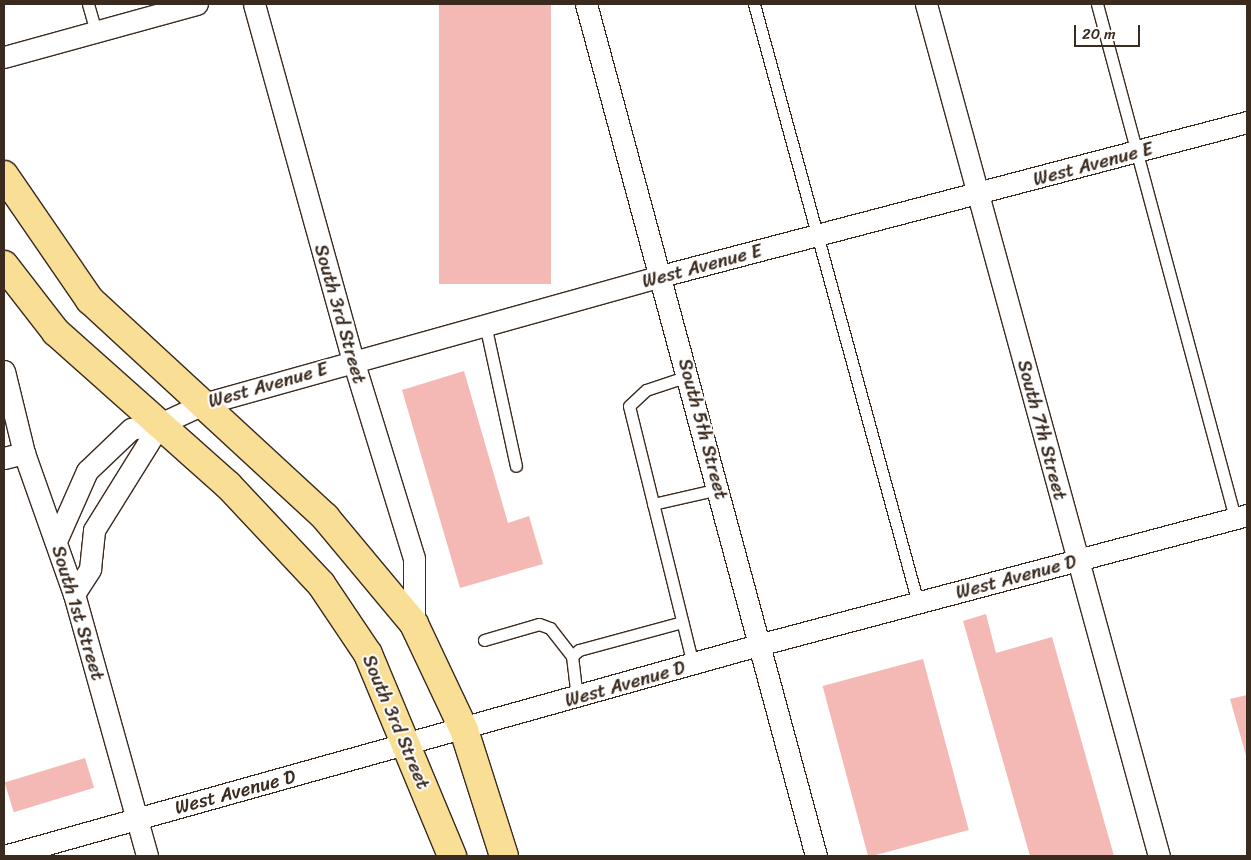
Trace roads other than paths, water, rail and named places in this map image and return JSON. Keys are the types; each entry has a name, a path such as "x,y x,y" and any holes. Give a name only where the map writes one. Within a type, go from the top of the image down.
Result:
{"main road":[{"path":"4,175 90,300 203,404"},
{"path":"4,265 56,332 160,424"},
{"name":"South 3rd Street","path":"203,404 324,517 414,624 464,730 504,856"},
{"name":"South 3rd Street","path":"160,424 272,530 321,584 368,654 452,856"}],"street":[{"path":"4,57 197,4"},
{"name":"South 3rd Street","path":"254,4 353,360 414,558 414,624"},
{"name":"South 5th Street","path":"586,4 762,644 816,856"},
{"name":"South 7th Street","path":"926,4 980,194 1077,561 1159,856"},
{"name":"West Avenue E","path":"56,541 86,471 131,429 160,424 203,404 353,360 661,276 980,194 1247,122"},
{"name":"South 1st Street","path":"4,371 14,455 56,541 74,594 148,856"},
{"path":"74,594 90,569 94,530 160,424"},
{"name":"West Avenue D","path":"4,856 137,818 464,730 762,644 1241,517"}],"lane":[{"path":"88,4 96,32"},
{"path":"754,4 918,603"},
{"path":"1097,4 1136,152 1241,517"},
{"path":"485,324 516,466"},
{"path":"688,376 646,390 629,406 693,664"},
{"path":"653,504 719,489"},
{"path":"572,656 579,650 682,622"},
{"path":"484,640 539,624 550,628 572,656 576,698"}]}
